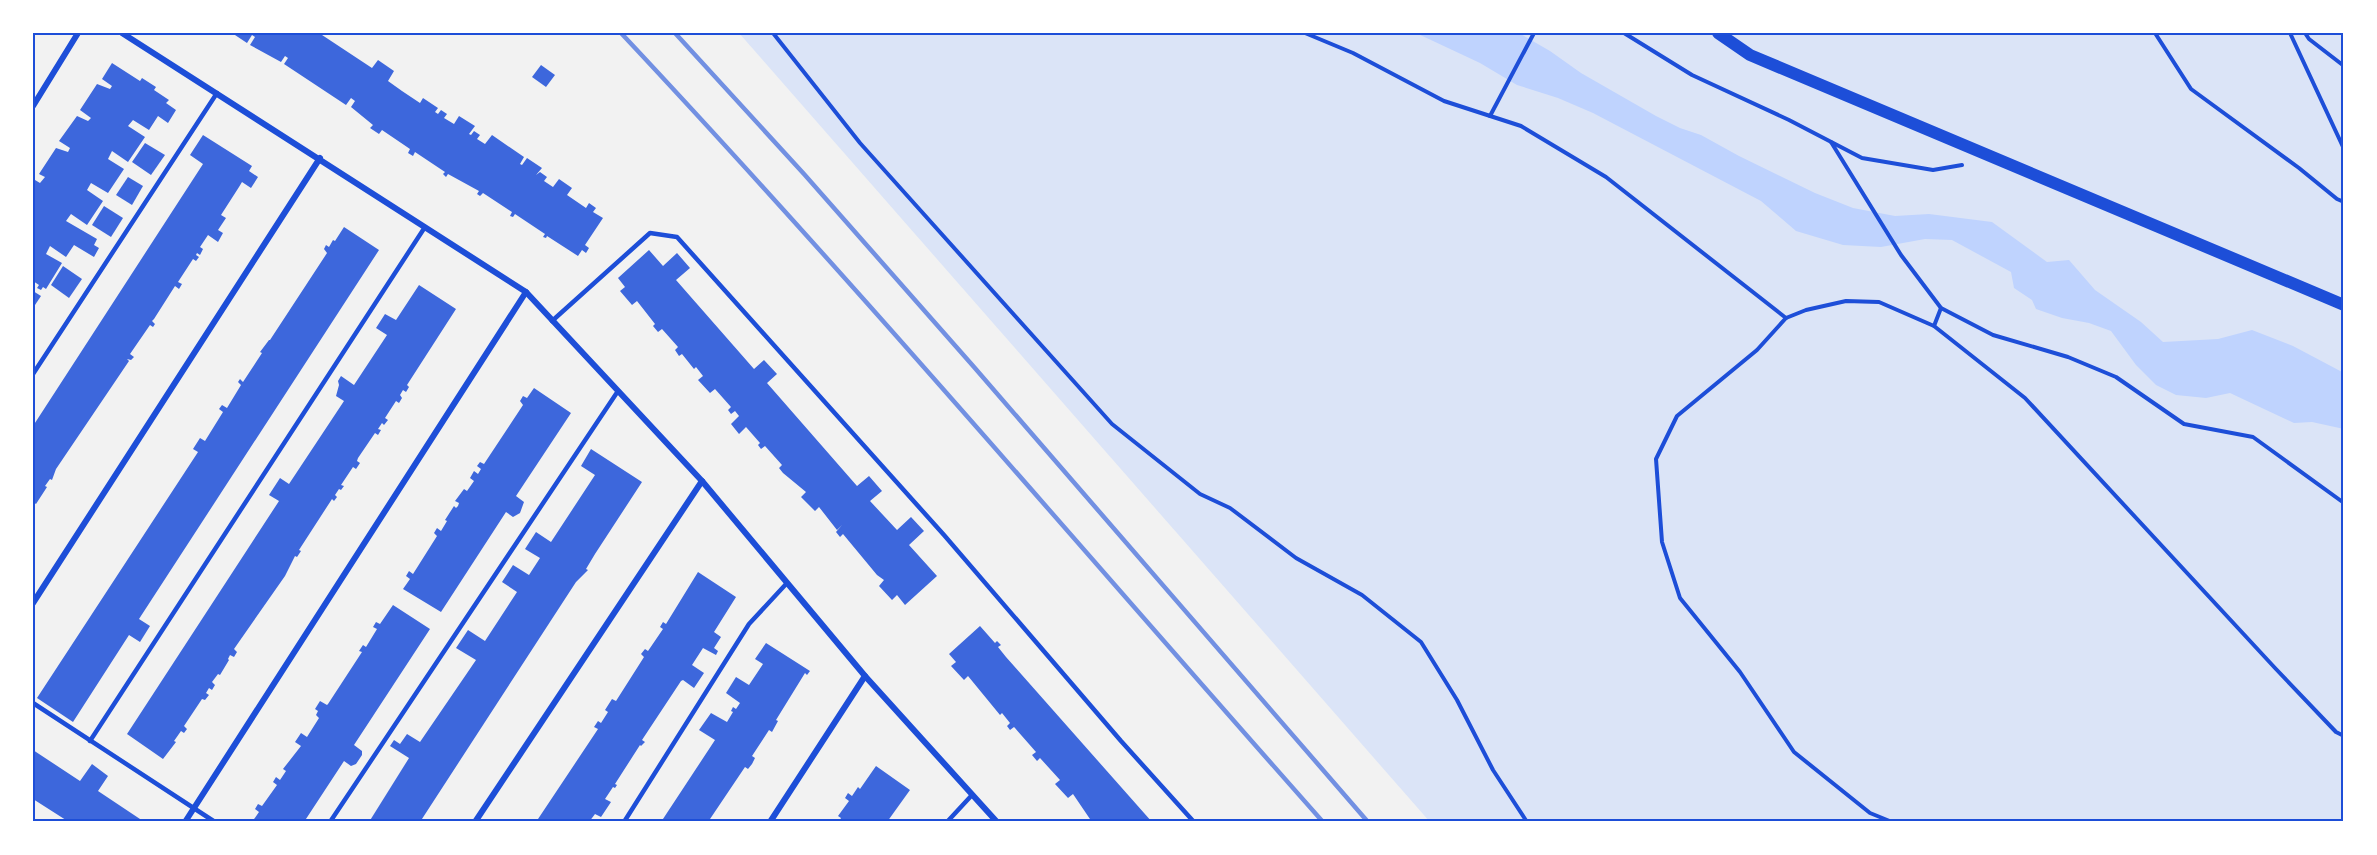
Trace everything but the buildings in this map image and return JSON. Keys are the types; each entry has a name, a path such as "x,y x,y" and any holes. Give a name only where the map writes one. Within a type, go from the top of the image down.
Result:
{"main road":[{"path":"1718,33 1750,55 2344,305"}],"street":[{"path":"33,106 78,33"},
{"path":"122,33 526,292 702,481 865,676 997,822"},
{"path":"33,603 320,158"},
{"path":"185,822 526,292"},
{"path":"474,822 702,481"},
{"path":"771,822 865,676"}],"lane":[{"path":"33,374 217,93"},
{"path":"90,741 425,227"},
{"path":"552,321 650,233 676,237 944,535 1121,741 1194,822"},
{"path":"330,822 618,391"},
{"path":"624,822 749,624 787,583"},
{"path":"33,704 215,822"},
{"path":"947,822 972,795"}],"path":[{"path":"773,33 860,142 1112,424 1200,494 1230,508 1296,558 1362,594 1421,642 1457,700 1493,770 1527,822"},
{"path":"1305,33 1353,53 1444,101 1521,126 1606,177 1786,318"},
{"path":"1490,116 1534,33"},
{"path":"1624,33 1692,75 1862,158 1933,170 1998,159"},
{"path":"2155,33 2191,89 2344,202"},
{"path":"2290,33 2344,149"},
{"path":"2306,33 2309,39 2344,66"},
{"path":"1831,142 1901,255 1941,308 1993,335 2068,357 2116,376 2184,424 2253,437 2344,503"},
{"path":"1892,822 1870,813 1794,752 1740,672 1680,598 1662,542 1656,459 1677,416 1757,350 1786,318 1806,310 1846,301 1879,302 1934,326 2025,398 2267,660 2336,732 2344,736"},
{"path":"1934,326 1941,308"}],"shaded area":[{"path":"739,33 2344,33 2344,822 1430,822"}],"water":[{"path":"1416,33 1519,33 1581,73 1656,116 1701,135 1815,193 1853,208 1895,216 1929,214 1992,222 2047,262 2069,260 2095,290 2141,322 2163,342 2218,339 2252,330 2293,346 2344,373 2344,429 2312,422 2294,423 2230,393 2206,398 2176,395 2156,385 2136,365 2111,331 2036,309 2032,300 2014,288 2011,272 1952,240 1925,239 1881,247 1843,245 1796,231 1761,201 1593,113 1558,98 1517,85 1480,63"}],"railway":[{"path":"621,33 888,326 1323,822"},
{"path":"675,33 804,174 974,367 1368,822"}]}
